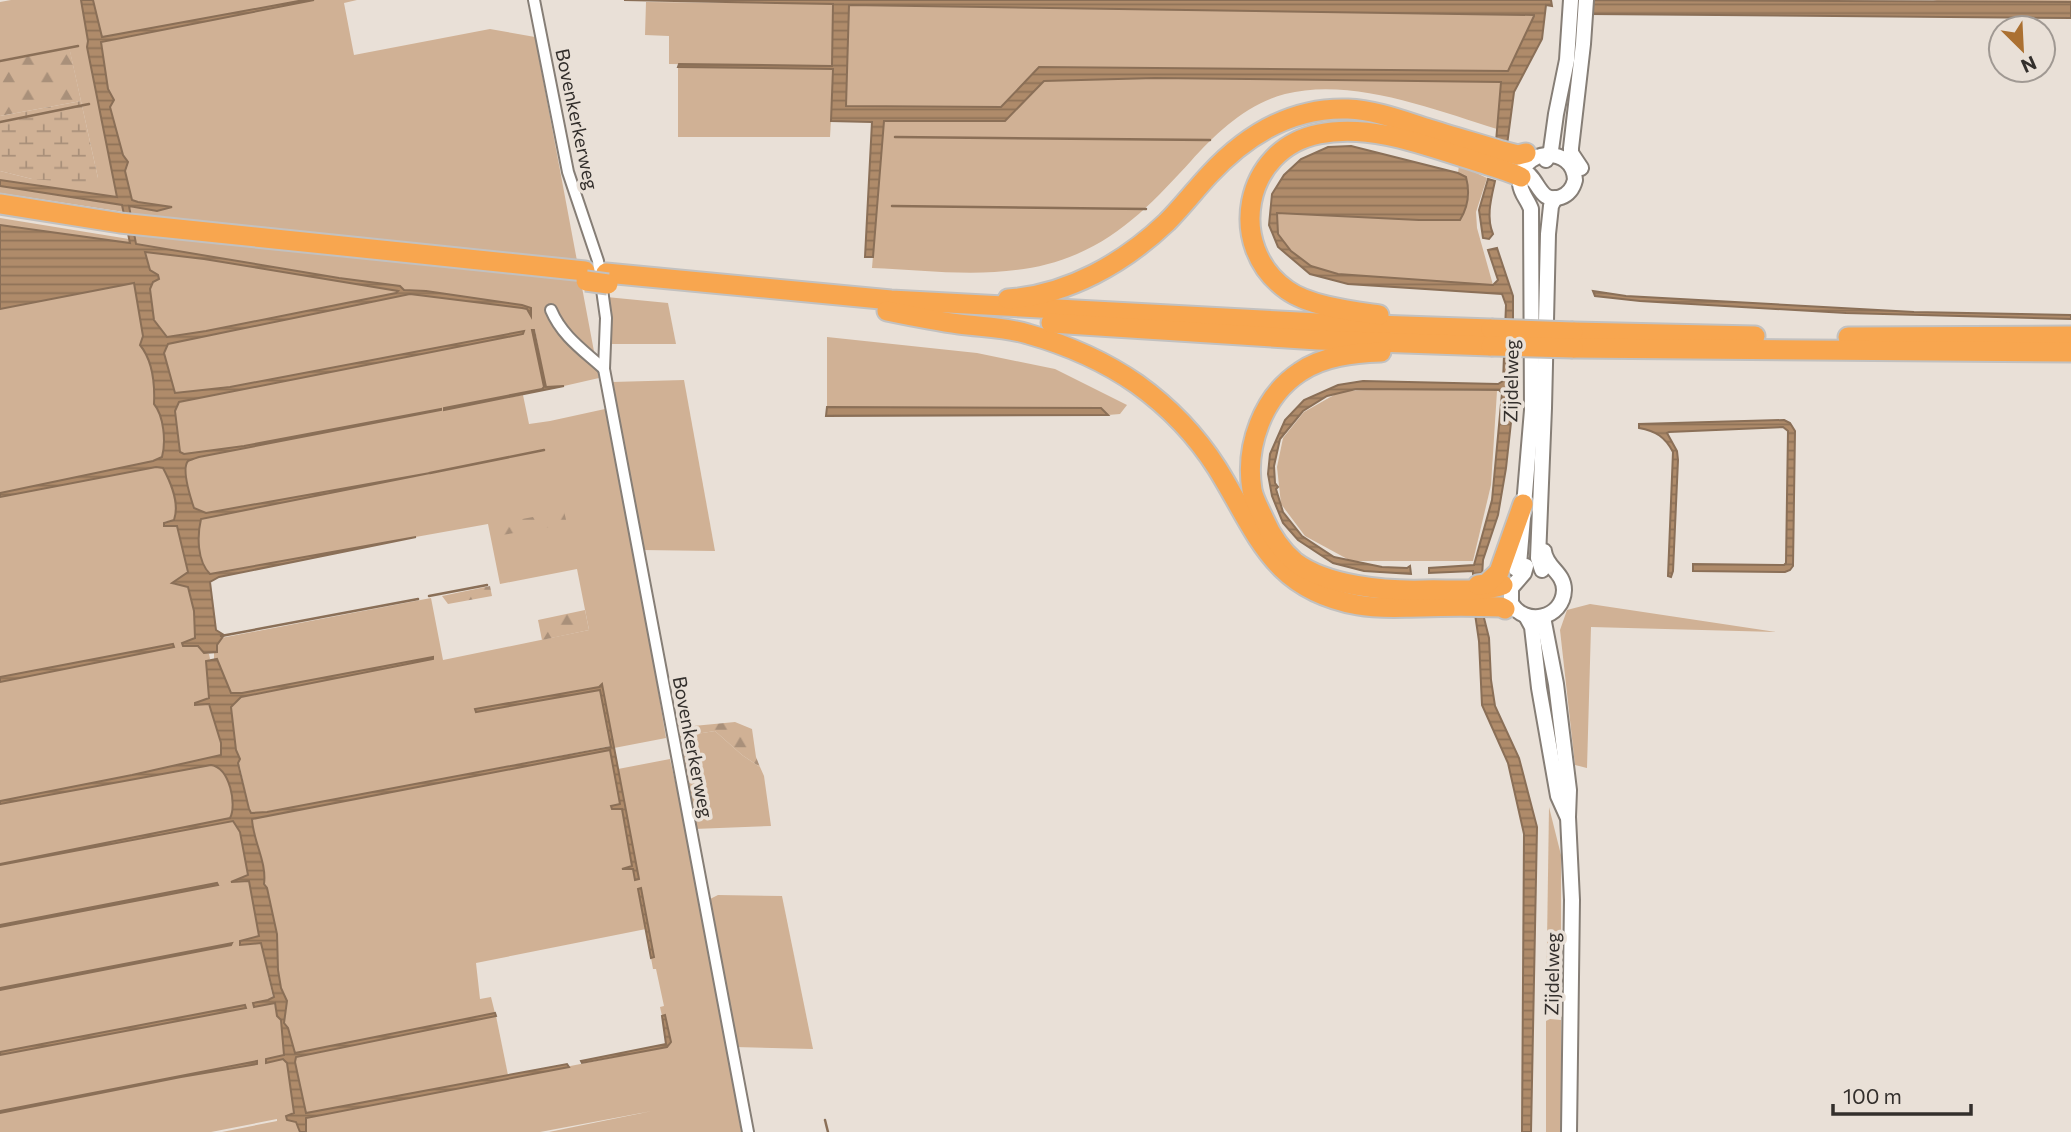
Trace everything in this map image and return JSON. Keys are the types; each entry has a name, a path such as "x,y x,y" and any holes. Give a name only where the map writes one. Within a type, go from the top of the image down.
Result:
{"highway":[{"path":"889,306 939,299 1012,299 1052,291 1086,277 1123,259 1147,239 1170,219 1233,150 1268,127 1314,111 1364,111 1401,120 1518,155 1530,168"},
{"path":"1491,338 1324,305 1289,292 1269,274 1255,249 1250,232 1250,206 1256,183 1270,162 1288,147 1318,134 1349,131 1381,135 1458,156 1530,168"},
{"path":"0,204 128,223 262,239 290,239 585,276 889,306 1318,340 1491,338 2071,352"},
{"path":"889,306 1053,310 1438,327"},
{"path":"889,306 952,323 1025,333 1094,357 1138,384 1170,410 1198,440 1255,536 1274,562 1291,578 1322,596 1359,606 1384,608 1447,606 1469,602 1512,606"},
{"path":"1573,340 2071,336"},
{"path":"1491,338 1435,352 1378,352 1327,359 1299,373 1263,415 1255,435 1250,465 1252,493 1272,536 1295,562 1330,580 1413,590 1480,590 1512,606"},
{"path":"1460,589 1486,584 1500,572 1532,504"}],"main road":[{"path":"1530,168 1556,114 1567,60 1572,0"},
{"path":"1556,114 1537,148 1522,194 1547,203 1573,200 1578,184 1564,148 1573,117 1580,71 1586,0"},
{"path":"1530,168 1559,156 1570,159"},
{"path":"1530,168 1547,203"},
{"name":"Zijdelweg","path":"1521,568 1519,565 1532,504 1544,408 1545,313 1549,260 1547,203 1531,209 1532,504 1538,558 1545,567"},
{"path":"1545,567 1559,574 1562,600 1547,615 1512,606 1506,579 1521,568 1545,567"},
{"name":"Zijdelweg","path":"1512,606 1532,627 1536,670 1558,796 1568,817"},
{"name":"Zijdelweg","path":"1547,615 1569,790 1572,900 1569,1132"}],"street":[{"name":"Bovenkerkerweg","path":"534,0 568,172 598,261 606,318 604,369 747,1132"},
{"path":"551,310 557,324 569,339 604,369"}],"green space":[{"path":"81,0 87,47 117,198 0,180 0,171 32,179 98,178 69,47 0,60 0,2"},
{"path":"93,0 304,0 101,37"},
{"path":"314,0 357,0 344,3 354,55 490,29 535,37 599,378 546,388 535,330 532,330 544,387 542,389 444,409 523,395 529,424 605,409 666,738 614,748 601,684 600,687 475,710 476,712 600,690 611,746 302,806 305,808 611,750 620,804 612,806 612,809 622,808 632,867 623,869 634,869 636,880 639,878 618,769 670,759 728,1046 741,1132 549,1132 652,1111 540,1132 306,1132 305,1118 667,1047 665,1015 662,1016 660,1007 664,1006 656,969 653,969 651,958 654,957 640,888 638,889 646,929 476,963 480,999 491,997 495,1013 295,1053 284,1023 287,1001 281,988 278,970 277,934 237,763 240,758 236,750 231,707 242,693 231,693 217,659 214,659 221,638 431,598 443,660 589,630 577,569 500,584 488,524 210,574 206,569 200,555 201,519 373,484 206,513 194,509 186,477 188,461 441,410 244,446 184,454 180,452 175,410 179,402 524,333 230,387 174,393 164,353 168,344 410,294 531,309 522,305 426,291 397,293 167,337 154,321 150,289 153,282 150,270 136,244 128,206 157,211 170,207 132,200 125,171 128,162 123,156 110,107 114,100 108,90 101,42"},
{"path":"2071,0 2071,2 1933,1"},
{"path":"646,2 833,4 833,66 669,64 669,36 645,35"},
{"path":"849,5 1535,15 1508,71 1039,67 1001,107 845,106"},
{"path":"69,46 81,101 0,116 0,60"},
{"path":"678,67 834,69 830,137 678,137"},
{"path":"1155,78 1501,82 1497,129 1419,105 1364,92 1337,89 1285,94 1258,105 1233,121 1125,226 1077,254 1053,263 1002,272 872,268 884,121 1005,121 1044,81"},
{"path":"81,101 98,178 96,184 32,179 0,171 0,116"},
{"path":"1459,165 1487,178 1476,212 1477,228 1493,285 1338,274 1311,266 1291,251 1278,234 1276,213 1460,220 1466,177 1458,173"},
{"path":"0,186 122,205 124,212 0,193"},
{"path":"0,218 129,239 130,243 0,225"},
{"path":"134,283 143,337 140,345 150,365 154,404 163,429 162,457 0,493 0,309"},
{"path":"596,296 668,303 676,344 605,344"},
{"path":"827,337 977,353 1055,369 1127,405 1120,414 1108,415 1101,408 827,407"},
{"path":"684,380 715,551 642,550 612,382"},
{"path":"1341,391 1497,391 1491,485 1473,561 1351,561 1305,536 1281,504 1277,467 1283,438 1304,412"},
{"path":"156,467 163,468 174,493 176,514 174,520 164,522 164,525 177,526 188,573 173,584 188,587 194,611 195,639 182,643 183,646 198,646 204,653 209,654 210,659 206,662 209,698 195,704 208,704 217,729 221,755 0,801 0,682 174,647 173,644 0,677 0,497"},
{"path":"564,511 567,524 502,535 496,543 491,525"},
{"path":"490,586 492,596 448,604 442,596"},
{"path":"1590,604 1776,632 1591,627 1587,768 1575,765 1560,630 1567,610"},
{"path":"585,610 589,630 542,640 538,620"},
{"path":"678,718 683,727 735,722 752,729 760,767 715,731 676,733 673,719"},
{"path":"715,731 760,767 764,776 771,826 694,829 676,733"},
{"path":"212,765 223,773 230,788 230,818 0,864 0,804"},
{"path":"1549,807 1561,855 1561,1009 1546,1009"},
{"path":"233,821 240,832 248,876 234,881 249,881 259,936 241,941 240,944 261,943 277,1016 281,1020 284,1056 266,1059 266,1062 283,1059 287,1063 294,1113 300,1132 222,1132 277,1119 211,1132 0,1132 0,1113 172,1078 0,1111 0,1055 245,1005 0,1052 0,990 231,943 0,988 0,927 218,885 217,883 0,925 0,865"},
{"path":"718,895 782,896 813,1049 735,1047 708,900"},
{"path":"496,1016 508,1075 306,1113 296,1057"},
{"path":"1561,1020 1561,1132 1546,1132 1546,1021"}],"shaded area":[{"path":"81,0 93,0 102,37 314,0 101,42 108,89 114,100 110,107 123,155 128,162 125,171 132,200 172,207 157,211 129,206 136,244 400,286 404,290 531,308 531,316 527,309 522,308 410,294 168,344 164,353 175,393 230,387 524,331 523,334 179,402 175,411 180,452 184,454 244,446 441,409 188,461 186,477 194,508 206,513 430,473 201,519 199,548 210,574 416,537 219,577 210,582 216,630 224,635 217,645 217,652 204,653 198,646 183,646 182,643 195,638 194,611 188,587 172,583 188,572 177,526 164,526 164,523 174,520 176,507 172,487 163,468 156,467 0,497 0,493 162,457 163,429 154,404 148,358 140,345 143,336 134,283 0,309 0,225 130,243 122,205 0,186 0,180 117,197","holes":["145,252 398,291 167,337 154,320 150,289 153,282 159,279 158,275 150,270"]},
{"path":"624,0 1551,0 1552,6 1546,5 1542,39 1514,92 1507,145 1496,142 1501,82 1155,78 1044,81 1005,121 884,121 873,257 865,257 872,122 831,121 833,69 678,67 679,64 832,66 833,4","holes":["849,5 1534,15 1508,71 1039,67 1001,107 846,106"]},
{"path":"1590,0 2071,2 2071,18 2057,18 2057,14 1987,14 1987,17 1590,14"},
{"path":"1351,146 1466,177 1468,199 1460,220 1277,213 1278,234 1291,251 1311,266 1338,274 1493,285 1498,280 1488,250 1497,248 1513,296 1513,404 1506,468 1498,515 1483,560 1482,577 1473,577 1473,571 1429,573 1429,568 1474,565 1492,500 1502,393 1499,390 1356,389 1327,396 1303,411 1280,439 1274,466 1275,483 1278,487 1276,489 1283,512 1302,536 1334,557 1382,567 1410,566 1411,574 1364,571 1333,563 1298,540 1283,523 1272,496 1268,474 1270,454 1285,420 1304,400 1338,385 1363,381 1498,384 1503,381 1506,305 1502,294 1348,284 1310,274 1278,247 1269,225 1272,194 1284,175 1301,159 1328,147"},
{"path":"1488,179 1495,181 1490,215 1493,234 1489,239 1483,238 1479,210"},
{"path":"1593,291 1626,296 1914,312 2071,315 2071,319 1846,313 1640,301 1595,296"},
{"path":"532,330 546,387 564,386 444,410 542,389 544,387"},
{"path":"827,407 1101,408 1108,415 826,416"},
{"path":"1784,420 1790,423 1795,431 1793,566 1785,572 1693,571 1693,564 1786,563 1788,431 1783,427 1669,432 1667,433 1677,451 1678,460 1673,571 1671,577 1668,576 1673,452 1667,442 1655,433 1639,428 1639,424"},
{"path":"1475,614 1483,614 1489,638 1495,706 1519,758 1537,827 1531,1132 1522,1132 1524,834 1508,763 1482,705"},
{"path":"173,644 174,647 0,682 0,677"},
{"path":"433,657 241,697 231,707 236,750 240,759 238,763 251,813 611,747 600,690 476,712 475,709 599,687 602,684 639,879 635,880 633,869 622,869 632,866 622,809 612,809 611,806 620,804 610,750 252,819 277,934 278,970 281,988 287,1001 284,1023 295,1053 495,1013 496,1016 296,1057 306,1113 567,1064 569,1067 306,1118 306,1132 300,1132 296,1122 287,1120 286,1116 294,1113 287,1063 283,1059 266,1063 266,1059 284,1055 281,1020 277,1016 275,1003 254,1007 253,1003 274,997 261,943 240,945 240,941 259,936 249,881 231,882 248,875 240,832 233,821 0,865 230,818 232,796 223,773 211,765 0,804 0,801 221,755 221,743 209,704 195,705 209,698 206,661 217,659 231,693 242,693"},
{"path":"217,883 218,885 0,927 0,925"},
{"path":"641,888 654,957 651,958 638,889"},
{"path":"232,943 231,945 0,990 0,988"},
{"path":"245,1005 246,1008 0,1055 0,1052"},
{"path":"665,1015 671,1042 667,1047 582,1063 581,1061 666,1044 662,1016"},
{"path":"257,1061 257,1064 0,1113 0,1111"}],"waterway":[{"path":"0,61 78,46"},
{"path":"0,122 89,104"},
{"path":"895,137 1210,140"},
{"path":"892,206 1146,209"},
{"path":"430,473 544,450"},
{"path":"429,596 487,585"},
{"path":"221,636 418,599"},
{"path":"825,1120 828,1132"}]}
